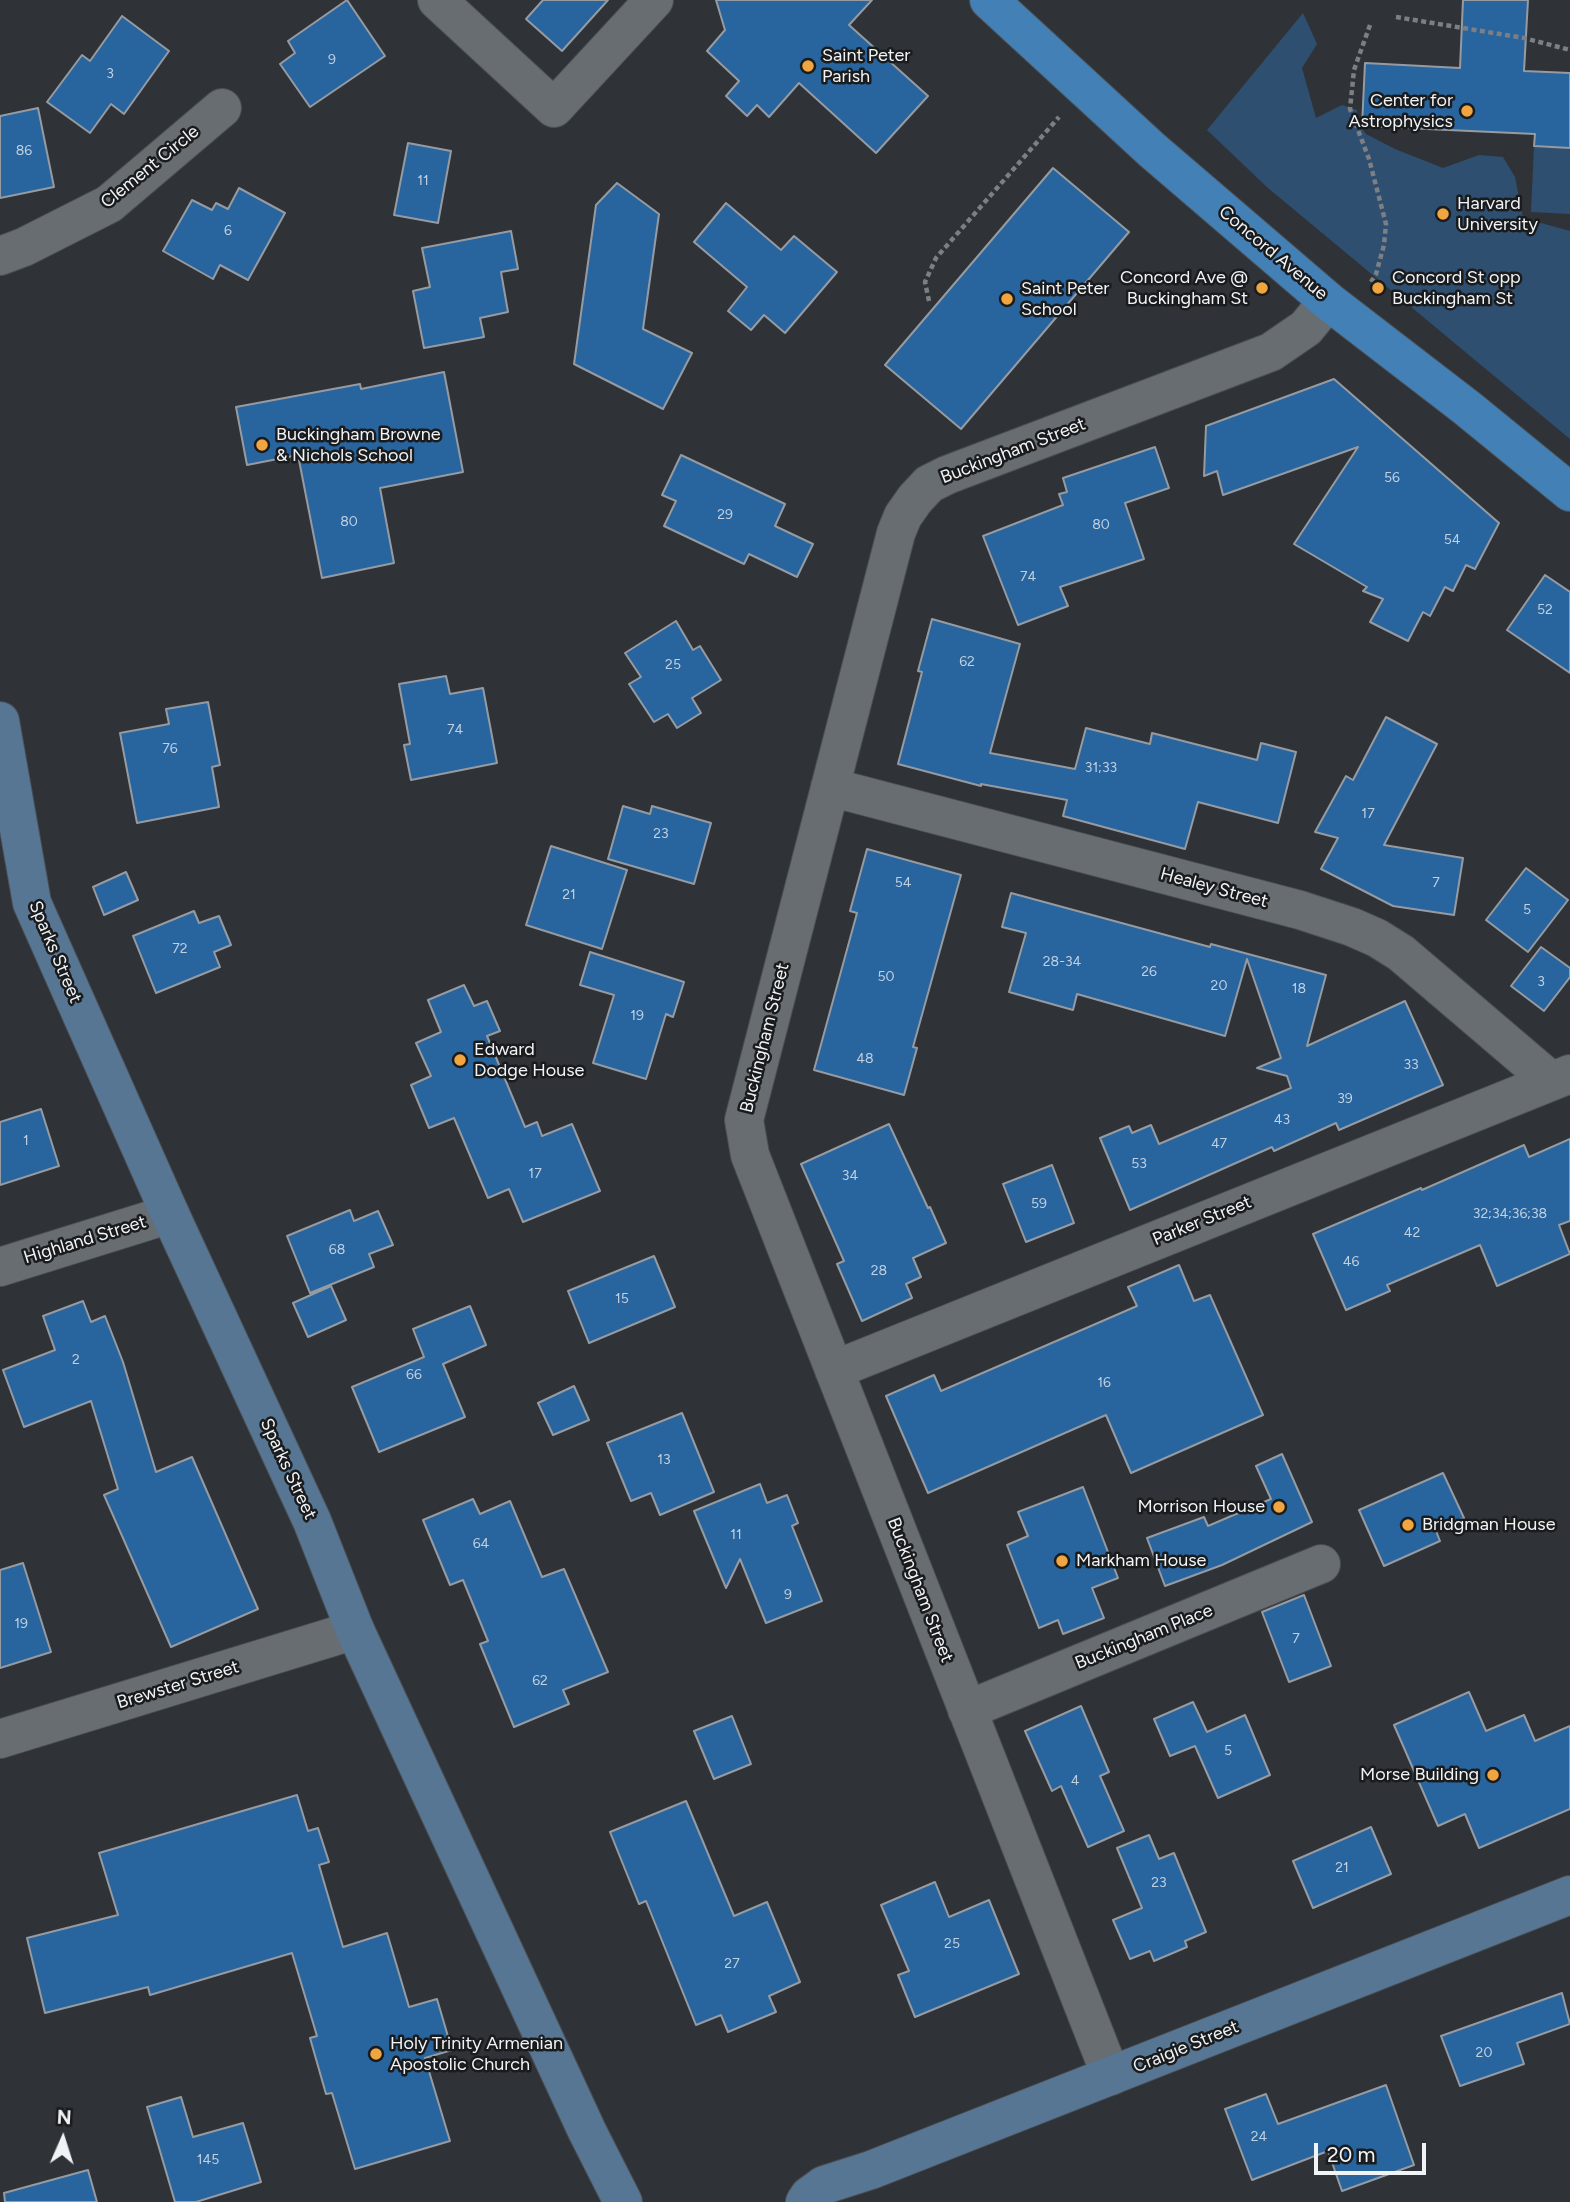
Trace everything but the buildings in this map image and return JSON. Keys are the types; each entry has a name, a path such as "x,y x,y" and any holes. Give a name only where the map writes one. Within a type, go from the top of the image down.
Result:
{"main road":[{"name":"Concord Avenue","path":"989,0 1152,150 1328,300 1570,492"}],"street":[{"path":"438,0 554,108 654,0"},
{"name":"Clement Circle","path":"0,256 24,247 109,204 222,108"},
{"name":"Buckingham Street","path":"1111,2076 750,1155 744,1120 896,533 903,516 922,491 947,475 1270,352 1306,328 1328,300"},
{"name":"Sparks Street","path":"0,721 32,903 170,1214 312,1521 355,1630 623,2202"},
{"name":"Healey Street","path":"830,787 1300,910 1352,927 1401,953 1561,1077"},
{"name":"Parker Street","path":"834,1370 1561,1077"},
{"name":"Highland Street","path":"0,1267 170,1214"},
{"name":"Buckingham Place","path":"967,1710 1321,1564"},
{"name":"Brewster Street","path":"0,1739 355,1630"},
{"name":"Craigie Street","path":"804,2202 824,2185 871,2170 1570,1895"}],"path":[{"path":"1396,17 1496,33 1570,50"},
{"path":"1370,25 1354,70 1350,109 1369,159 1385,224 1384,245 1371,282"},
{"path":"929,301 925,282 936,258 1063,113"}],"shaded area":[{"path":"1303,13 1317,44 1302,68 1316,118 1342,105 1357,110 1359,125 1366,134 1443,168 1479,155 1503,157 1515,177 1523,218 1570,231 1570,439 1268,188 1207,130"},
{"path":"1534,146 1570,148 1570,214 1531,212"}],"place":[{"name":"Saint Peter Parish","path":"808,66"},
{"name":"Center for Astrophysics","path":"1467,111"},
{"name":"Harvard University","path":"1443,214"},
{"name":"Concord Ave @ Buckingham St","path":"1262,288"},
{"name":"Concord St opp Buckingham St","path":"1378,288"},
{"name":"Saint Peter School","path":"1007,299"},
{"name":"Buckingham Browne & Nichols School","path":"262,445"},
{"name":"Edward Dodge House","path":"460,1060"},
{"name":"Morrison House","path":"1279,1507"},
{"name":"Bridgman House","path":"1408,1525"},
{"name":"Markham House","path":"1062,1561"},
{"name":"Morse Building","path":"1493,1775"},
{"name":"Holy Trinity Armenian Apostolic Church","path":"376,2054"}]}
